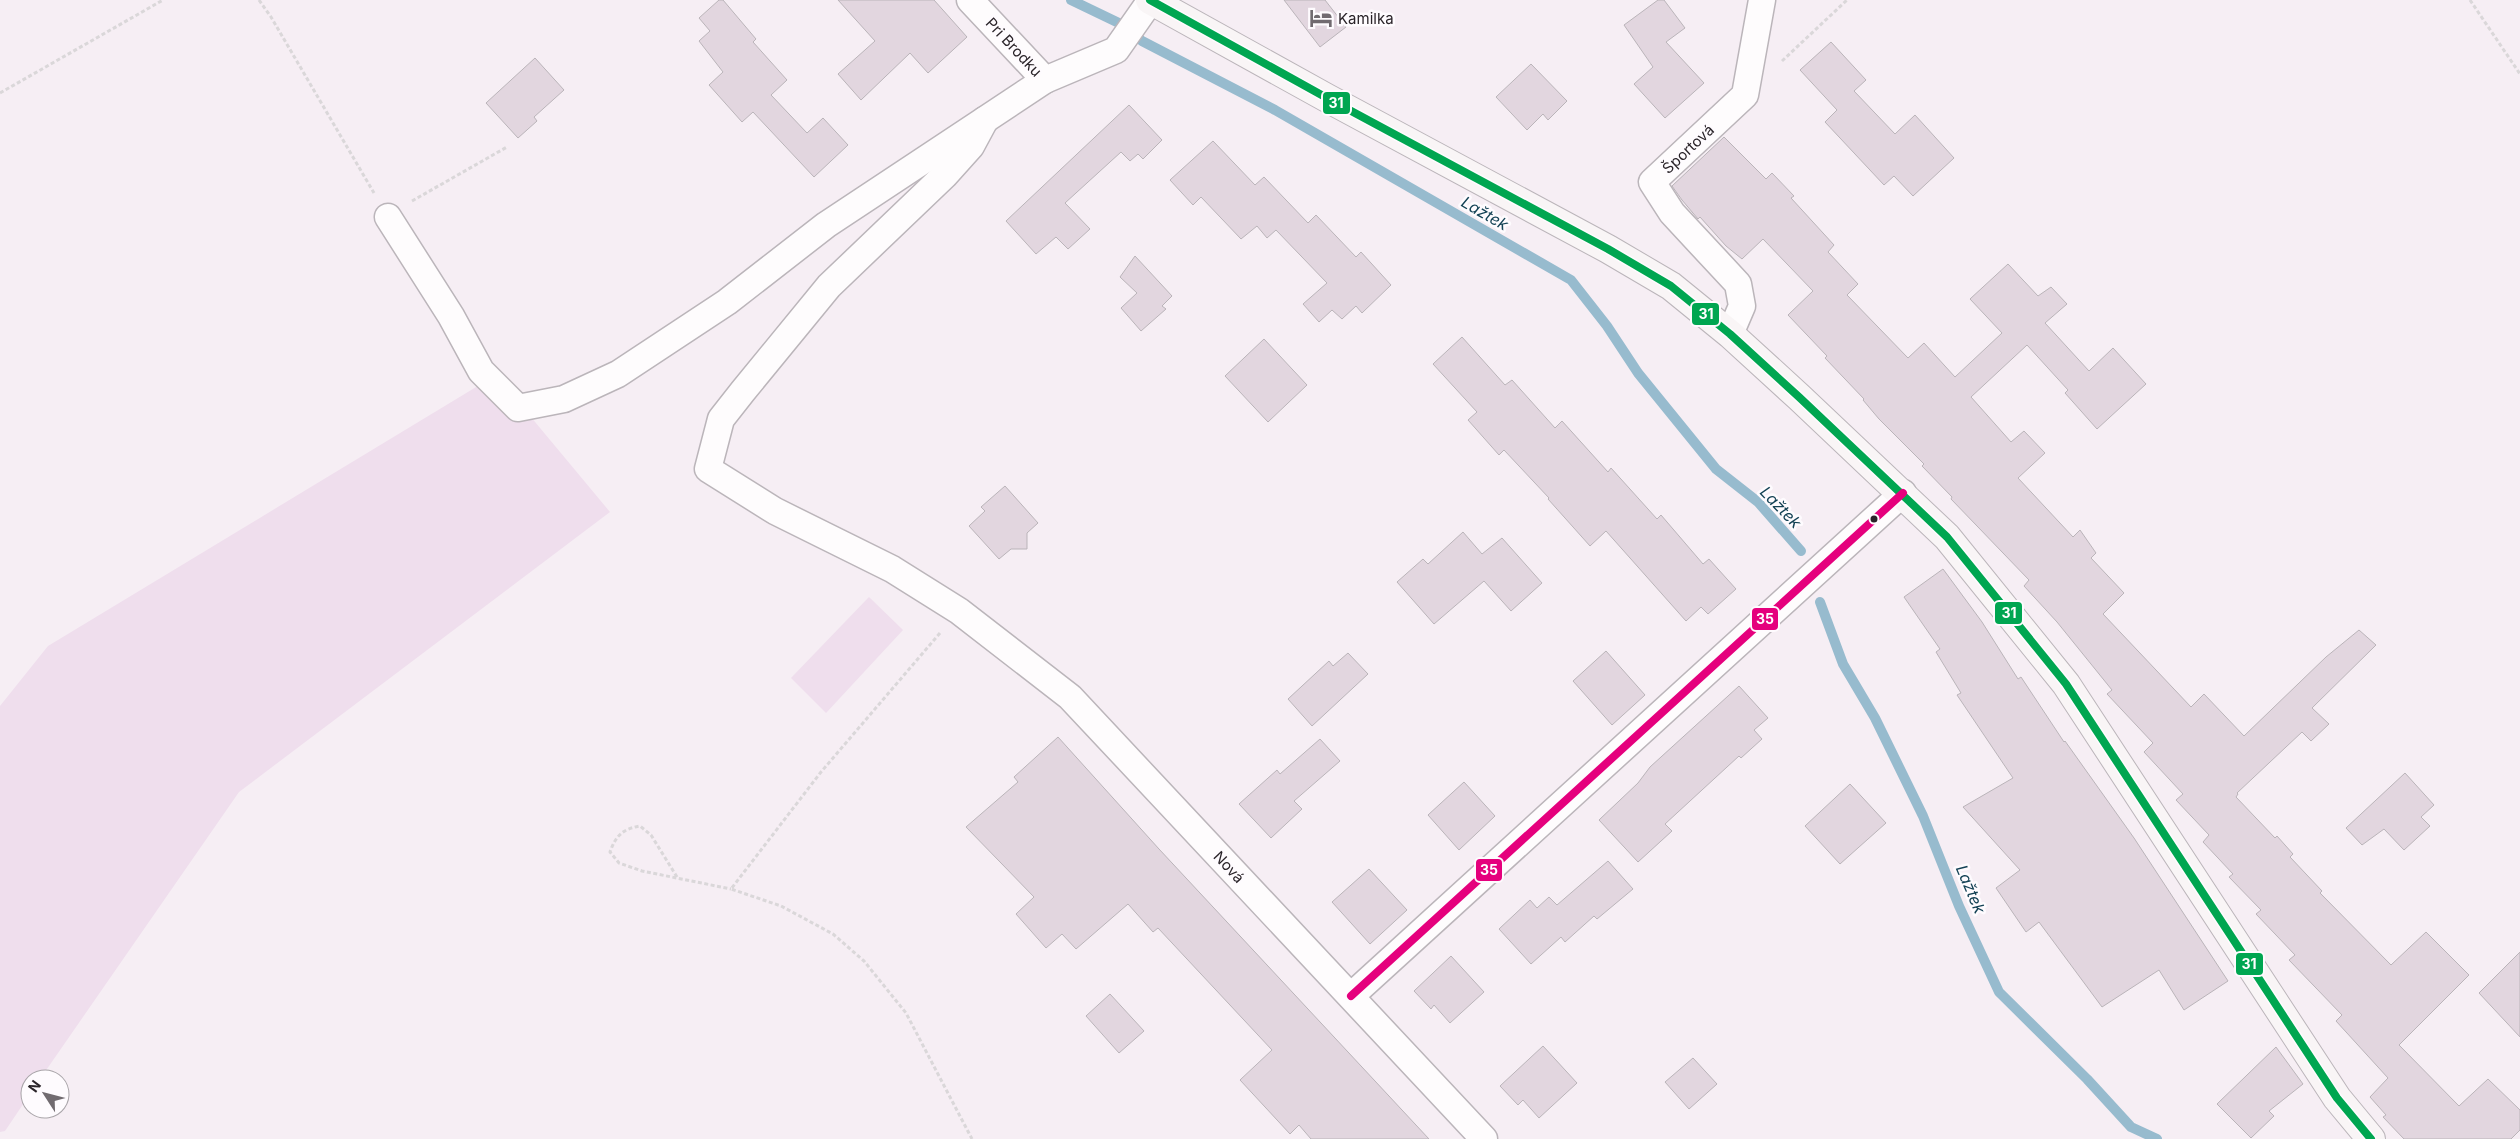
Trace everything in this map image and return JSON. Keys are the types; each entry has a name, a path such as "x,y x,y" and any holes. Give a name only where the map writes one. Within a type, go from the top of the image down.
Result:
{"street":[{"name":"Pri Brodku","path":"970,0 1045,80 1116,50 1150,0"},
{"path":"1150,0 1327,98 1608,249 1671,286 1730,334 1903,493 1947,537 2066,684 2337,1098 2371,1139"},
{"name":"Športová","path":"1730,334 1742,306 1738,284 1672,213 1652,182 1745,95 1762,0"},
{"path":"388,217 450,316 481,371 518,408 564,399 618,374 727,302 826,225 1045,80"},
{"name":"Nová","path":"985,120 971,146 945,175 829,286 743,390 721,419 708,469 775,511 892,569 959,612 1070,697 1484,1139"},
{"path":"1351,996 1903,493"}],"path":[{"path":"0,93 163,0"},
{"path":"259,0 271,17 388,217 429,190 507,147"},
{"path":"1781,61 1847,0"},
{"path":"2470,0 2520,74"},
{"path":"730,889 821,772 959,612"},
{"path":"677,878 652,835 640,826 626,829 614,840 610,852 619,863 642,871 730,889 782,906 833,934 864,961 906,1013 972,1139"}],"shaded area":[{"path":"496,375 610,512 239,792 47,1069 20,1069 20,1109 5,1131 0,1132 0,706 48,646"},
{"path":"869,597 903,630 826,713 791,678"}],"building":[{"path":"719,0 723,0 756,39 753,42 787,80 771,95 807,133 823,118 848,145 814,177 753,112 742,122 709,85 723,72 699,41 710,31 699,18"},
{"path":"838,0 934,0 967,37 928,73 910,53 861,100 838,74 875,41"},
{"path":"1284,0 1325,0 1346,27 1320,47"},
{"path":"1658,0 1664,0 1685,28 1666,42 1704,83 1665,118 1634,84 1653,67 1624,25"},
{"path":"1831,42 1866,80 1854,91 1895,134 1915,115 1954,158 1913,196 1894,176 1884,185 1825,122 1837,110 1800,70"},
{"path":"535,58 564,90 534,117 537,121 518,138 486,103"},
{"path":"1531,64 1567,101 1548,120 1543,114 1527,130 1496,97"},
{"path":"1129,105 1162,140 1143,159 1138,154 1130,161 1121,152 1065,203 1090,229 1068,249 1056,237 1036,254 1006,221"},
{"path":"1724,137 1766,179 1772,173 1794,196 1791,198 1834,245 1828,252 1858,284 1847,295 1908,358 1924,343 1955,377 2002,333 1970,299 2008,264 2038,296 2051,287 2067,304 2045,323 2089,371 2113,348 2146,384 2097,429 2065,393 2068,390 2027,345 1971,397 2011,442 2024,431 2045,453 2018,478 2073,537 2080,530 2096,553 2091,558 2124,593 2103,614 2191,707 2204,694 2244,736 2326,657 2359,630 2376,645 2312,708 2329,724 2311,741 2302,732 2237,793 2236,797 2275,838 2277,836 2293,854 2290,857 2322,891 2320,893 2391,965 2426,932 2469,975 2399,1045 2459,1106 2488,1079 2520,1110 2520,1130 2511,1139 2404,1139 2383,1117 2386,1115 2370,1097 2388,1078 2336,1021 2342,1015 2289,960 2295,955 2256,914 2261,910 2229,877 2233,874 2203,842 2209,835 2176,800 2183,794 2144,752 2153,743 2107,694 2112,690 2057,622 2024,586 2029,580 1951,499 1952,497 1922,466 1924,464 1879,419 1864,399 1825,358 1827,356 1788,315 1813,291 1763,239 1742,259 1726,246 1700,217 1698,219 1672,186"},
{"path":"1213,141 1255,185 1264,177 1308,223 1316,215 1356,257 1361,252 1391,285 1362,313 1356,306 1342,319 1332,310 1319,322 1303,304 1327,283 1276,230 1267,238 1257,226 1241,239 1201,197 1193,205 1170,180"},
{"path":"1135,256 1172,296 1162,306 1166,309 1141,331 1121,308 1137,293 1120,277"},
{"path":"1462,337 1505,385 1512,380 1555,428 1562,421 1608,472 1611,468 1657,519 1661,515 1703,564 1709,559 1736,589 1708,614 1701,607 1686,621 1606,531 1590,546 1504,450 1499,455 1468,420 1477,412 1433,364"},
{"path":"1264,339 1307,385 1268,422 1225,376"},
{"path":"1005,486 1038,523 1027,533 1027,549 1011,549 999,559 969,526 985,511 981,507"},
{"path":"1463,532 1482,554 1502,538 1542,583 1511,611 1484,581 1434,624 1397,582 1423,559 1428,564"},
{"path":"1943,569 1982,622 2018,679 2021,677 2064,742 2134,838 2228,981 2184,1010 2159,970 2102,1007 2039,922 2026,932 1996,888 2020,870 1963,807 2013,778 1957,695 1961,693 1936,652 1940,649 1904,597"},
{"path":"1606,651 1645,695 1612,725 1573,681"},
{"path":"1348,653 1368,674 1312,726 1288,699 1329,661 1333,666"},
{"path":"1739,686 1768,718 1754,730 1762,739 1741,758 1739,756 1665,824 1672,831 1638,862 1599,820 1638,783 1650,767"},
{"path":"1058,737 1159,849 1429,1139 1311,1139 1299,1125 1290,1134 1240,1080 1272,1050 1158,928 1153,932 1128,904 1076,949 1062,934 1046,948 1016,914 1034,897 966,827 1018,782 1014,777"},
{"path":"1320,739 1340,761 1294,801 1302,809 1271,838 1239,804 1277,770 1280,774"},
{"path":"2405,773 2434,805 2421,817 2430,826 2404,850 2384,829 2362,845 2346,828"},
{"path":"1464,782 1495,816 1459,850 1428,815"},
{"path":"1850,784 1886,823 1840,864 1805,826"},
{"path":"1608,861 1633,889 1597,919 1594,916 1565,942 1561,937 1531,964 1499,929 1530,900 1537,908 1549,897 1557,905"},
{"path":"1369,869 1407,910 1370,944 1332,902"},
{"path":"2520,952 2520,1037 2479,993"},
{"path":"1451,956 1484,992 1450,1023 1434,1005 1431,1009 1414,991"},
{"path":"1110,994 1144,1031 1119,1053 1086,1016"},
{"path":"1543,1046 1577,1083 1539,1118 1523,1100 1518,1105 1500,1086"},
{"path":"2276,1047 2303,1084 2269,1111 2274,1116 2251,1138 2217,1104"},
{"path":"1693,1058 1717,1084 1689,1109 1665,1082"}],"waterway":[{"name":"Lažtek","path":"1071,0 1123,25 1142,41 1275,110 1571,280 1607,326 1638,373 1716,469 1758,502 1801,551"},
{"name":"Lažtek","path":"1820,602 1843,664 1875,718 1923,816 1959,906 1999,992 2087,1079 2131,1127 2157,1139"}],"transit line":[{"name":"31","path":"1150,0 1327,98 1608,249 1671,286 1730,334 1799,397 1947,537 2066,684 2337,1098 2371,1139"},
{"name":"35","path":"1351,996 1903,493"}],"place":[{"name":"Kamilka","path":"1321,18"}]}
